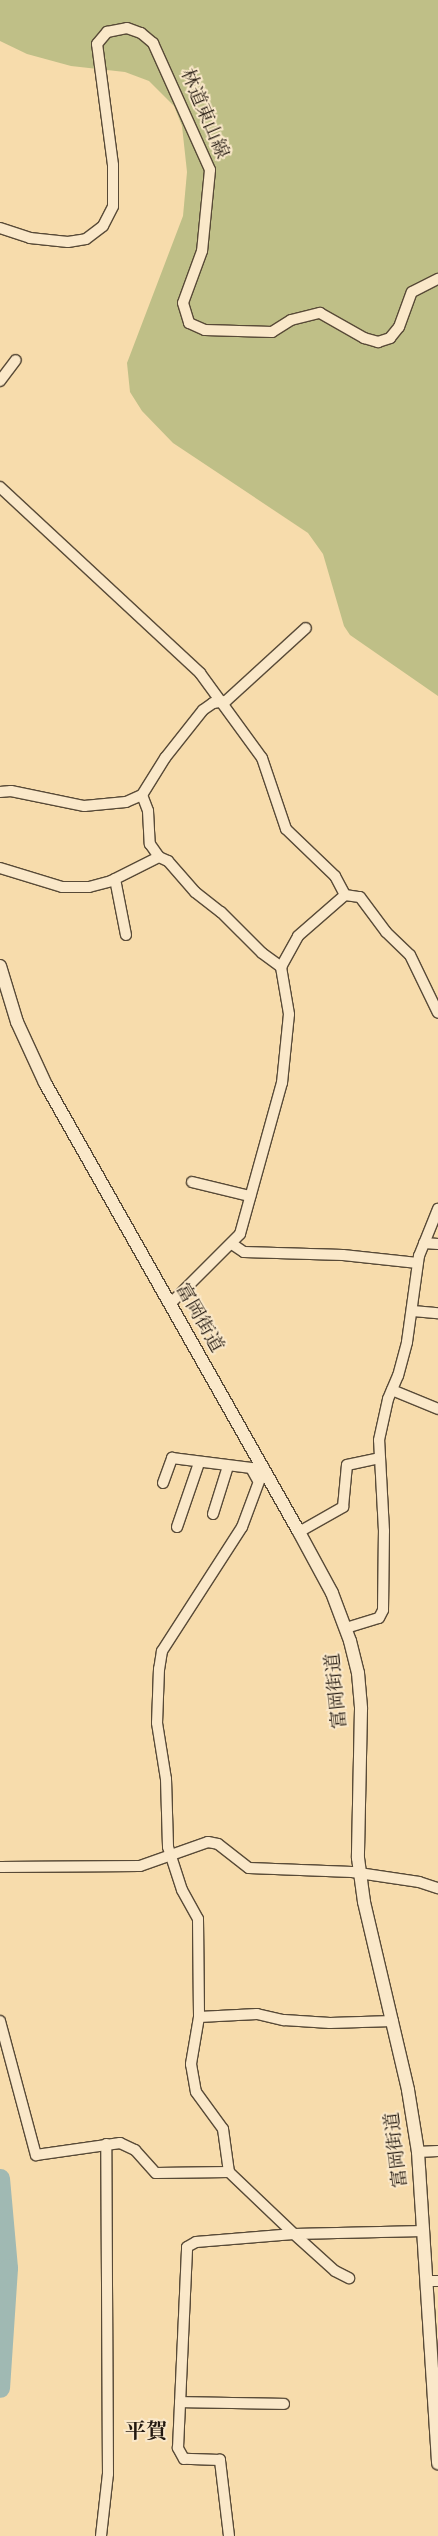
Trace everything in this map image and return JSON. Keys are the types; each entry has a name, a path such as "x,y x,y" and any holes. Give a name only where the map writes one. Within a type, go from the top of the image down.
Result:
{"street":[{"name":"林道東山線","path":"0,228 30,238 68,242 86,239 103,226 113,206 113,165 97,44 107,32 127,28 140,33 153,43 210,170 202,251 183,303 189,324 205,330 272,332 291,320 320,313 364,338 378,342 390,338 399,327 412,292 438,279"},
{"path":"0,381 16,360"},
{"path":"0,487 200,672 219,701 262,758 286,829 335,876 345,895"},
{"path":"0,792 11,791 84,806 126,802 142,795 179,739 203,710 219,701 226,701 306,628"},
{"path":"142,795 148,811 150,844 159,858 168,861 195,892 282,967"},
{"path":"0,868 62,887 89,887 115,879 159,858"},
{"path":"115,879 126,935"},
{"path":"170,1304 240,1234 282,1083 289,1020 282,967 298,936 345,895 360,896 386,932 410,956 438,1013"},
{"name":"富岡街道","path":"0,966 18,1022 45,1083 264,1468 299,1532 346,1628 358,1673 362,1709 357,1836 360,1873 418,2152 424,2231 432,2281 438,2463"},
{"path":"192,1182 250,1196"},
{"path":"346,1628 378,1618 383,1610 383,1483 379,1458 379,1440 392,1390 404,1360 413,1311 418,1263 438,1209"},
{"path":"424,1243 438,1230"},
{"path":"424,1243 438,1244"},
{"path":"232,1244 244,1252 343,1255 418,1263"},
{"path":"413,1311 438,1313"},
{"path":"392,1390 438,1409"},
{"path":"163,1483 172,1458 199,1463 251,1468 257,1479"},
{"path":"299,1532 343,1507 347,1465 379,1458"},
{"path":"177,1527 199,1463"},
{"path":"213,1514 228,1466"},
{"path":"264,1468 257,1479 242,1527 162,1651 157,1723 166,1779 165,1827 170,1856 182,1890 198,1919 199,2017 191,2064 196,2092 223,2129 229,2172 335,2272 349,2278"},
{"path":"0,1867 127,1867 149,1864 200,1844 213,1842 249,1868 360,1873 419,1882 438,1888"},
{"path":"199,2017 257,2014 284,2020 330,2023 392,2021"},
{"path":"0,2021 36,2155 106,2144 127,2144 156,2172 229,2172"},
{"path":"101,2536 108,2474 108,2230 104,2199 106,2144"},
{"path":"418,2152 438,2151"},
{"path":"229,2536 220,2460 190,2460 180,2455 180,2402 187,2248 196,2242 294,2234 424,2231"},
{"path":"180,2402 284,2404"}],"green space":[{"path":"0,0 438,0 438,696 350,635 344,626 323,554 308,533 173,443 142,411 130,392 127,363 183,216 187,172 182,126 174,106 149,81 125,72 71,66 27,54 0,41"}],"waterway":[{"path":"0,2178 8,2268 0,2388"}],"district":[{"name":"平賀","path":"146,2431"}]}
